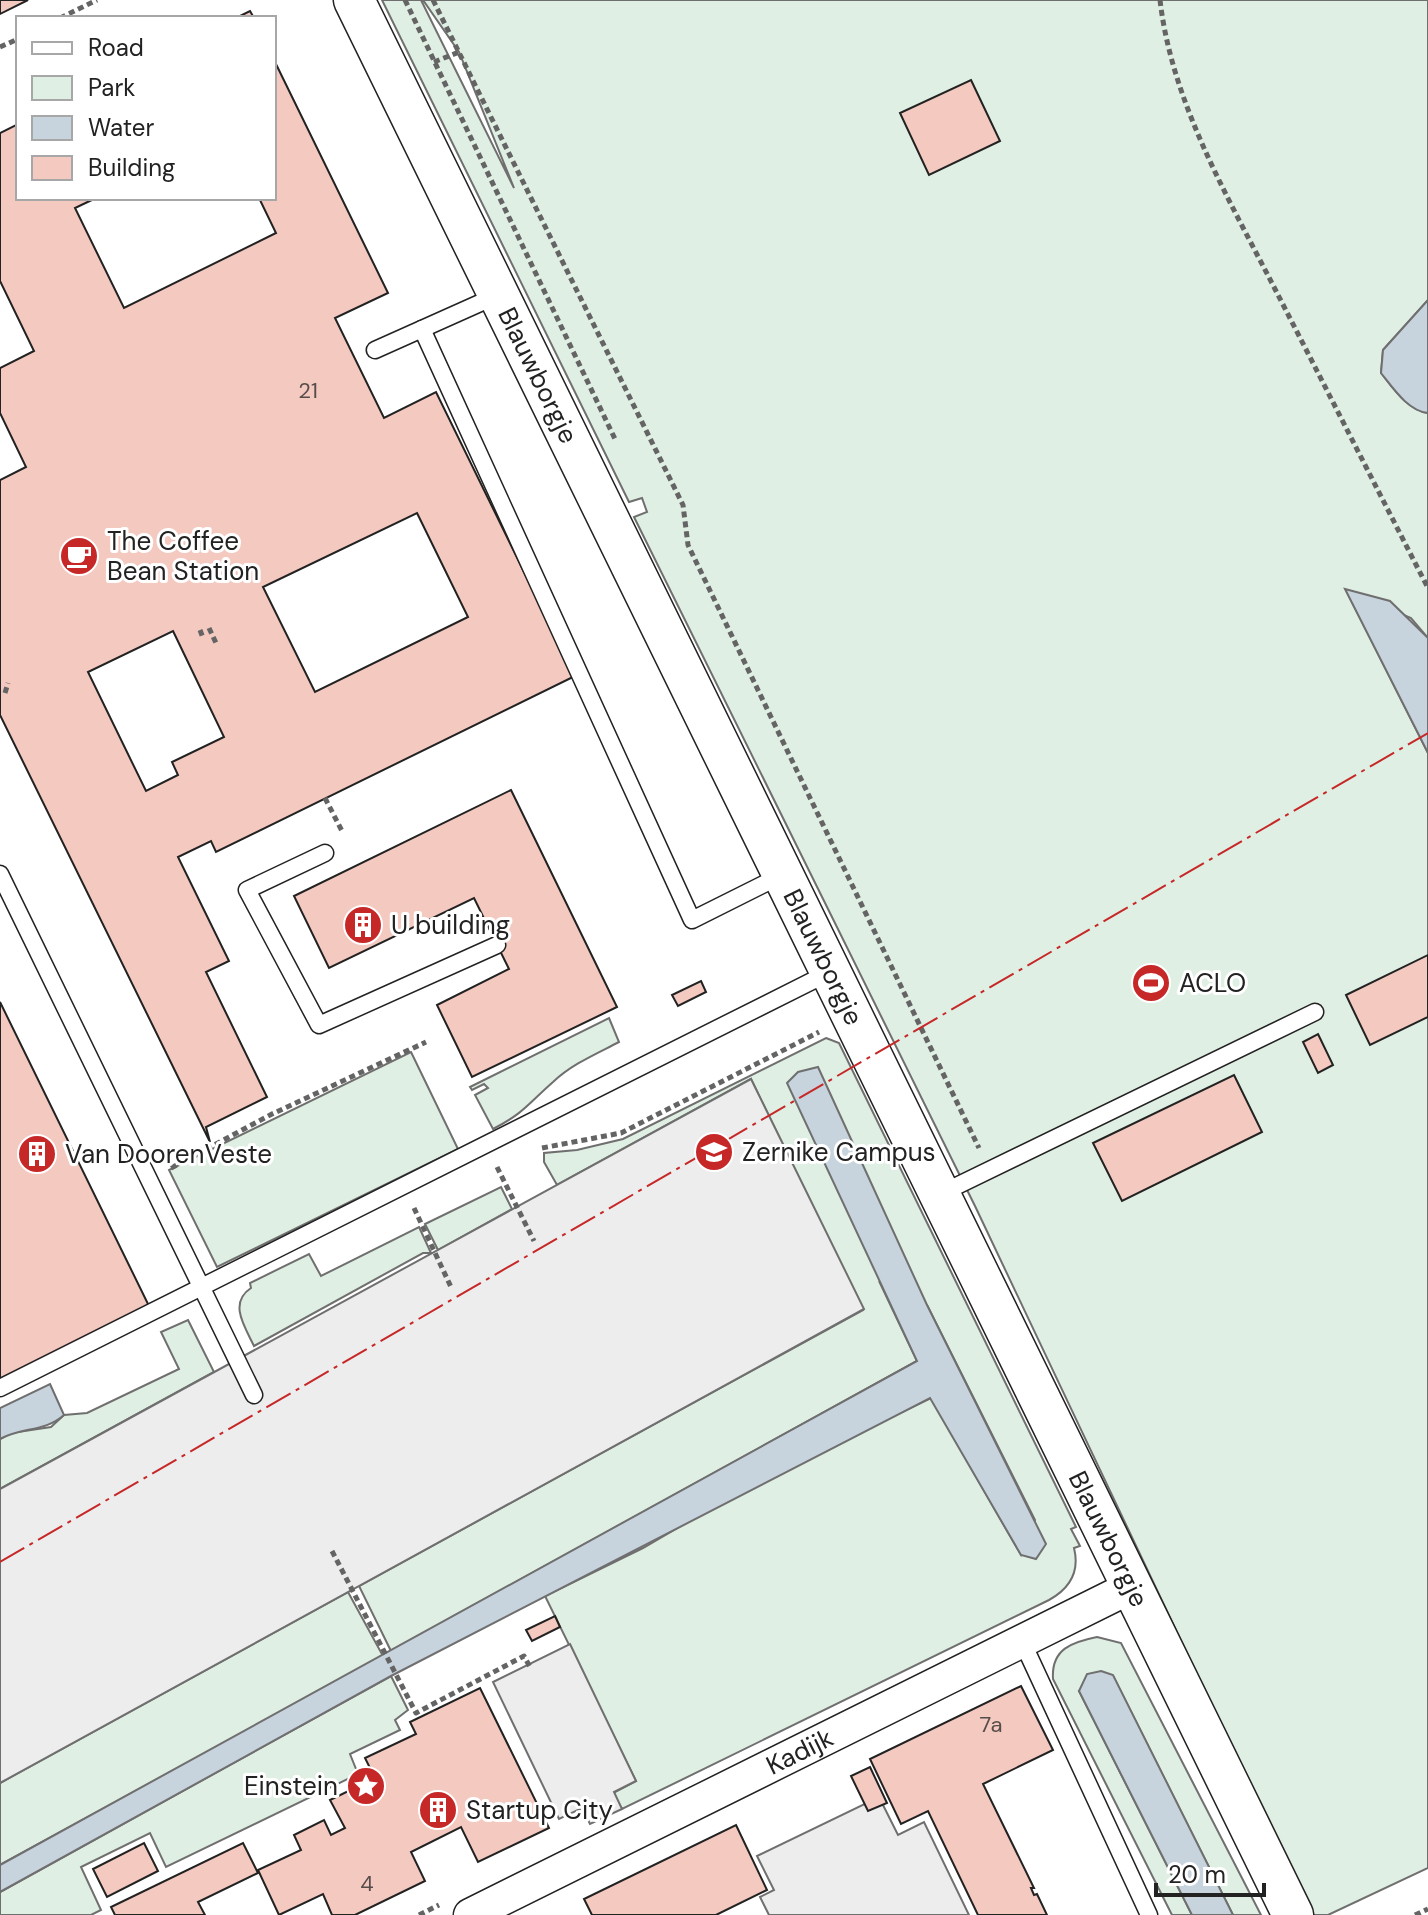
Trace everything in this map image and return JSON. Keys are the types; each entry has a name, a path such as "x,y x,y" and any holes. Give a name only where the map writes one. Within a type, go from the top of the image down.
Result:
{"street":[{"name":"Blauwborgje","path":"354,0 1293,1915"},
{"name":"Kadijk","path":"470,1915 1131,1587"}],"lane":[{"path":"375,350 499,294"},
{"path":"422,329 692,920 783,875"},
{"path":"325,853 247,890 319,1025 497,945"},
{"path":"0,874 254,1395"},
{"path":"0,1388 830,972"},
{"path":"938,1195 1315,1012"},
{"path":"1022,1641 1149,1915"}],"path":[{"path":"64,16 97,0"},
{"path":"433,0 683,505 688,545 989,1170"},
{"path":"1160,0 1164,33 1179,85 1225,191 1428,588"},
{"path":"214,634 210,626 216,643"},
{"path":"200,630 203,638"},
{"path":"5,693 8,683"},
{"path":"536,1149 621,1133 851,1015"},
{"path":"149,1180 272,1114 426,1042"},
{"path":"481,1147 490,1153 534,1241"},
{"path":"404,1187 451,1287"},
{"path":"332,1551 416,1713 524,1656 531,1669"},
{"path":"1415,1915 1428,1909"}],"green space":[{"name":"ACLO","path":"382,0 421,0 514,188 459,52 423,0 1428,0 1428,300 1383,350 1381,373 1408,403 1428,413 1428,638 1411,618 1346,590 1428,753 1428,1868 1328,1915 1311,1915 975,1206 634,517 647,512 642,498 629,502"},
{"path":"609,1018 619,1042 568,1070 519,1113 493,1129 475,1095 488,1088 484,1084 472,1090 470,1087"},
{"path":"826,1038 839,1043 1076,1527 1071,1529 1080,1546 1074,1548 1074,1572 1062,1591 1049,1600 622,1809 613,1793 636,1781 545,1596 643,1548 751,1485 931,1398 1021,1555 1035,1520 927,1305 880,1283 917,1361 391,1651 359,1586 863,1310 751,1079 557,1185 544,1162 544,1153 577,1150 623,1139"},
{"path":"411,1052 458,1149 217,1267 169,1170"},
{"path":"501,1187 512,1209 438,1250 425,1224"},
{"path":"419,1227 431,1253 423,1253 254,1346 239,1308 244,1294 251,1288 250,1283 309,1254 321,1276"},
{"path":"188,1320 214,1372 0,1489 0,1439 11,1433 51,1427 64,1415 87,1413 179,1369 161,1332"},
{"path":"348,1592 383,1656 0,1865 0,1783"},
{"path":"1097,1637 1121,1643 1261,1915 1233,1915 1113,1676 1079,1691 1192,1915 1172,1915 1053,1679 1059,1654 1079,1641"},
{"path":"391,1676 408,1710 395,1720 400,1730 350,1754 358,1774 166,1867 150,1833 81,1867 101,1910 91,1915 0,1915 0,1892"}],"shaded area":[{"path":"751,1079 864,1309 0,1783 0,1489"},
{"path":"570,1644 636,1781 614,1792 622,1809 590,1824 582,1808 559,1819 493,1682"},
{"path":"879,1797 898,1835 924,1822 969,1915 769,1915 760,1897 774,1890 757,1856"}],"water":[{"path":"1428,300 1428,413 1408,403 1381,373 1383,350"},
{"path":"1345,589 1390,601 1428,638 1428,753"},
{"path":"818,1067 927,1305 1046,1544 1036,1559 1021,1555 930,1398 391,1676 0,1892 0,1865 917,1361 787,1083 798,1072"},
{"path":"50,1384 64,1415 41,1427 0,1439 0,1408"},
{"path":"1101,1671 1113,1675 1233,1915 1192,1915 1079,1691 1087,1674"}],"building":[{"path":"0,0 28,0 0,14"},
{"path":"276,64 388,293 335,318 384,418 436,392 575,676 216,852 211,841 178,857 229,961 206,972 267,1097 206,1127 210,1142 0,715 0,480 26,467 0,413 0,368 34,351 0,281 0,133 16,125 16,200 92,200 75,208 124,308 276,233 260,200 276,200","holes":["417,513 468,617 315,692 263,587","173,631 224,737 172,762 178,775 146,791 88,672"]},
{"path":"971,80 1000,141 929,175 900,113"},
{"name":"U building","path":"511,790 617,1007 472,1077 437,1005 509,969 474,898 329,968 294,896"},
{"path":"1428,955 1428,1017 1370,1045 1346,995"},
{"path":"701,981 706,992 678,1006 672,995"},
{"name":"Van DoorenVeste","path":"0,1002 149,1306 0,1379"},
{"path":"1318,1034 1333,1065 1318,1073 1303,1042"},
{"path":"1234,1075 1262,1132 1122,1201 1093,1143"},
{"path":"555,1616 560,1627 532,1641 526,1630"},
{"path":"1021,1686 1053,1750 983,1784 1034,1888 1031,1888 1034,1895 1037,1894 1047,1915 978,1915 928,1811 901,1824 870,1759"},
{"name":"Startup City","path":"480,1688 549,1828 478,1862 461,1827 411,1852 425,1881 355,1915 332,1915 323,1894 279,1915 258,1870 301,1850 294,1835 324,1820 331,1835 345,1828 330,1800 375,1778 365,1758 416,1734 410,1722"},
{"path":"870,1767 887,1803 868,1811 851,1776"},
{"path":"736,1825 767,1890 716,1915 592,1915 584,1899"},
{"path":"144,1843 158,1871 107,1897 93,1869"},
{"path":"243,1843 258,1873 198,1902 205,1915 115,1915 111,1907"}],"power":[{"path":"0,1562 1428,733"}],"place":[{"name":"The Coffee Bean Station","path":"79,556"},
{"name":"U building","path":"363,925"},
{"name":"ACLO","path":"1151,983"},
{"name":"Zernike Campus","path":"714,1152"},
{"name":"Van DoorenVeste","path":"37,1154"},
{"name":"Einstein","path":"366,1786"},
{"name":"Startup City","path":"438,1810"}]}
